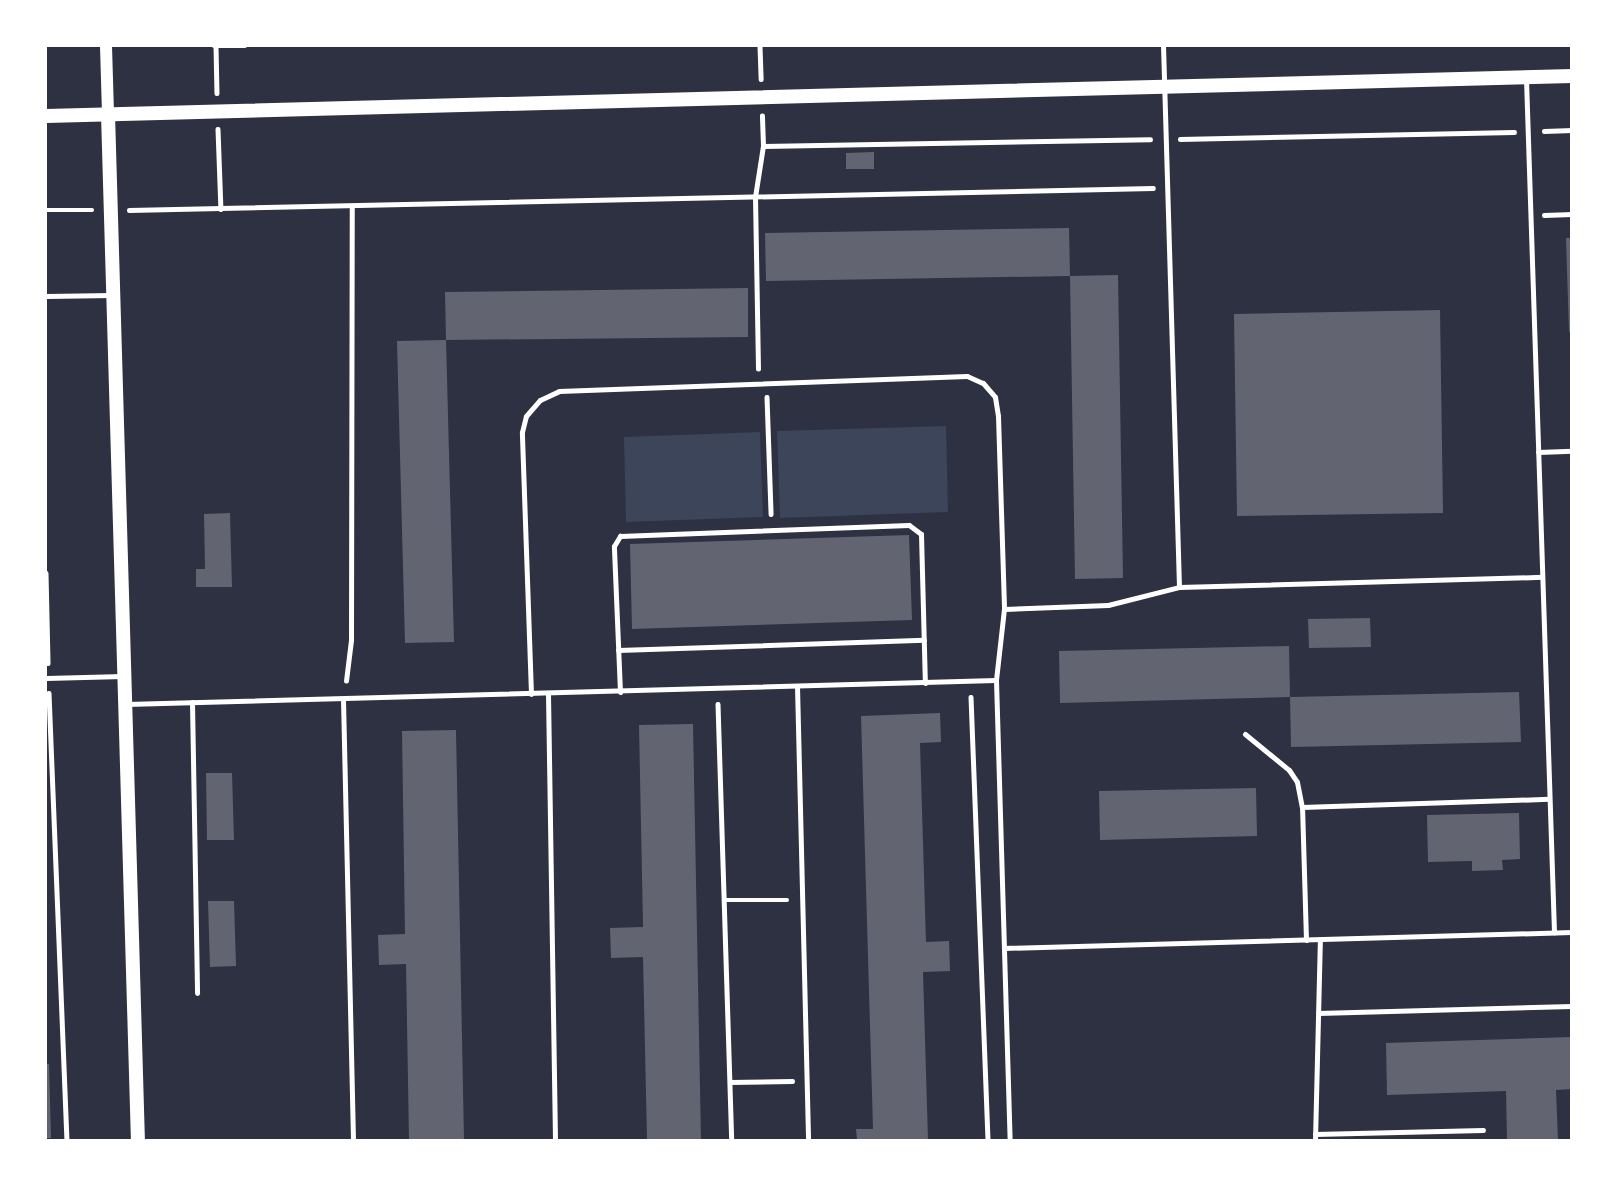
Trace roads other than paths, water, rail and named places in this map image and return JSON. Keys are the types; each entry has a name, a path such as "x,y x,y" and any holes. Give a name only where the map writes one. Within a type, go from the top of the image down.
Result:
{"main road":[{"path":"46,116 1572,76"},
{"path":"108,114 138,1140"}],"street":[{"path":"106,46 108,114"}],"lane":[{"path":"1163,46 1179,587"},
{"path":"1526,78 1554,933"},
{"path":"46,296 115,295"},
{"path":"531,695 522,432 526,416 540,400 559,391 766,383 967,376 983,383 995,397 998,416 1004,609 996,680 1010,1140"},
{"path":"1538,452 1572,451"},
{"path":"620,692 614,547 620,536 771,529 915,526 921,534 925,683"},
{"path":"1004,609 1108,605 1179,587 1542,577"},
{"path":"618,650 924,640"},
{"path":"47,678 126,676"},
{"path":"127,704 531,695 996,680"},
{"path":"797,686 808,1140"},
{"path":"548,694 555,1140"},
{"path":"343,699 353,1140"},
{"path":"192,702 197,993"},
{"path":"1245,734 1289,770 1297,782 1302,807 1306,940"},
{"path":"1302,807 1549,799"},
{"path":"1004,948 1572,932"},
{"path":"1320,940 1315,1137 1483,1130"},
{"path":"1318,1013 1572,1006"}]}
